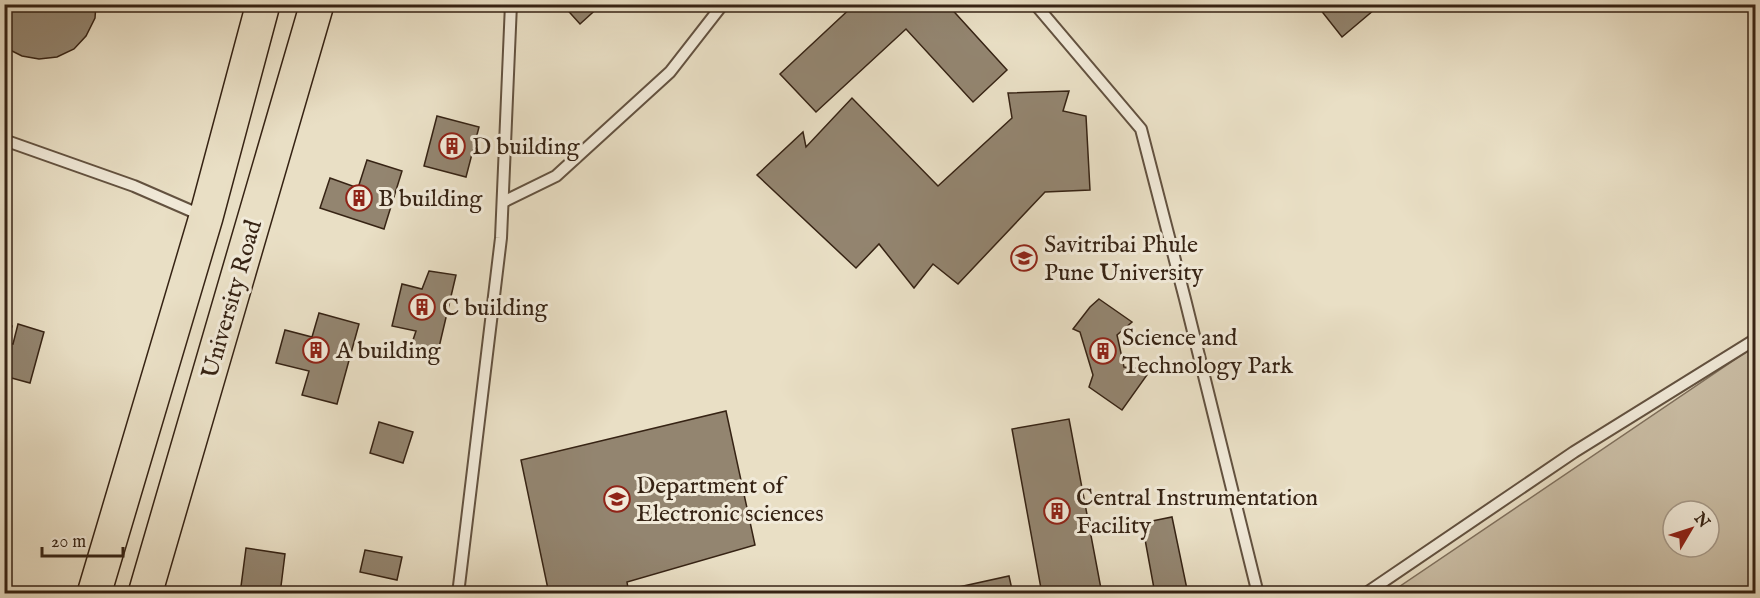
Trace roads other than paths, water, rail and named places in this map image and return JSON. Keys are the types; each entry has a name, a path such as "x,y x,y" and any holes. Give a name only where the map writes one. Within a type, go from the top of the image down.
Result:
{"main road":[{"name":"University Road","path":"94,594 206,217 263,4"},
{"name":"University Road","path":"145,594 317,4"}],"lane":[{"path":"458,594 501,238 511,4"},
{"path":"503,202 556,176 670,72 723,4"},
{"path":"1035,4 1141,129 1258,594"},
{"path":"4,140 134,186 206,217"},
{"path":"1365,594 1574,452 1755,339"}],"place":[{"name":"D building","path":"452,146"},
{"name":"B building","path":"359,198"},
{"name":"Savitribai Phule Pune University","path":"1024,258"},
{"name":"C building","path":"422,307"},
{"name":"A building","path":"316,350"},
{"name":"Science and Technology Park","path":"1103,351"},
{"name":"Department of Electronic sciences","path":"617,499"},
{"name":"Central Instrumentation Facility","path":"1057,511"}]}
